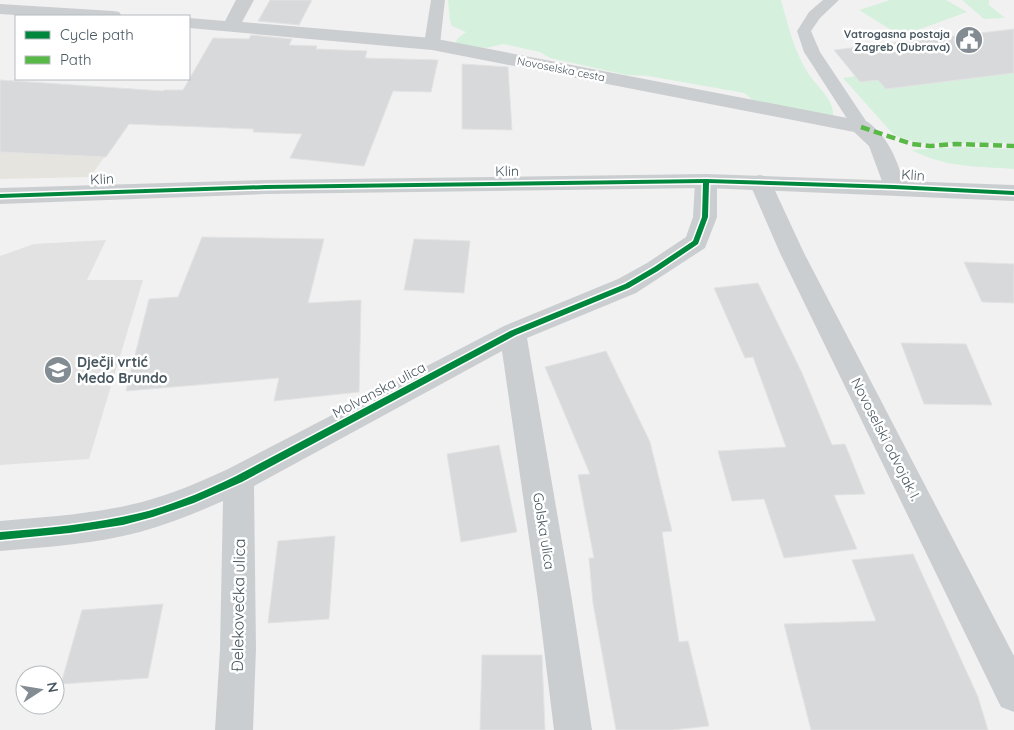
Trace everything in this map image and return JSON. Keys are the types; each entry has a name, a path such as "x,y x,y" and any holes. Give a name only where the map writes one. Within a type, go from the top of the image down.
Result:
{"street":[{"path":"231,26 245,0"},
{"path":"0,8 54,5 108,15"},
{"name":"Novoselska cesta","path":"190,23 432,44 861,127"},
{"path":"861,127 878,141 885,155 894,187"},
{"name":"Klin","path":"0,196 266,187 706,181 1014,193"},
{"name":"Molvanska ulica","path":"0,536 56,531 139,517 194,500 240,479 513,333 626,286 696,242 705,217 706,181"},
{"name":"Novoselski odvojak I.","path":"760,182 797,262 1014,694"},
{"name":"Golska ulica","path":"513,333 555,600 573,730"},
{"name":"Đelekovečka ulica","path":"234,730 238,649 240,479"}],"lane":[{"path":"432,44 438,0"},
{"path":"832,0 814,15 804,31 812,52 861,127"}],"shaded area":[{"path":"152,91 90,177 0,179 0,110"},
{"name":"Dječji vrtić Medo Brundo","path":"106,240 87,280 143,280 89,459 0,465 0,256 34,244"}],"green space":[{"path":"448,0 781,0 799,56 808,73 831,104 833,116 754,101 744,93 648,76 627,75 550,58 540,52 503,44 486,48 455,44 458,38 466,32 452,26"},
{"path":"890,0 946,0 967,12 901,36 859,10"},
{"path":"962,0 989,0 989,5 1005,18 984,19"},
{"path":"1014,73 1014,143 922,143 898,137 892,133 843,78 856,76 866,81"},
{"path":"961,147 1014,149 1014,169 949,163 911,150"}],"building":[{"path":"270,0 312,0 299,25 258,21"},
{"name":"Vatrogasna postaja Zagreb (Dubrava)","path":"1014,29 1014,73 886,89 878,80 860,82 834,50"},
{"path":"251,35 292,39 289,45 317,46 316,49 367,51 365,58 438,60 431,92 393,91 364,166 290,158 302,134 253,132 254,129 129,124 106,157 0,152 0,80 163,91 183,90 213,38 249,39"},
{"path":"462,64 508,67 512,130 462,129"},
{"path":"202,237 324,239 308,303 361,300 359,392 274,401 279,378 126,391 149,299 178,297"},
{"path":"414,239 470,241 464,293 404,290"},
{"path":"964,262 1014,264 1014,303 982,302"},
{"path":"758,283 802,373 832,445 845,444 865,494 834,495 857,549 784,558 764,499 732,501 718,451 786,447 753,357 745,358 714,288"},
{"path":"901,343 966,344 992,405 924,404"},
{"path":"606,351 650,442 672,531 662,532 679,642 688,641 709,726 672,730 616,730 593,603 589,558 594,558 578,475 590,474 545,367"},
{"path":"499,445 517,532 461,542 447,454"},
{"path":"335,536 329,619 268,623 278,541"},
{"path":"913,554 978,697 988,730 811,730 784,624 876,621 852,560"},
{"path":"163,604 148,678 65,684 65,670 82,610"},
{"path":"482,655 542,655 545,730 480,730"}],"marked path":[{"path":"861,127 912,144 930,146 956,144 1014,146"}],"cycle path":[{"path":"0,196 266,187 706,181 1014,193"},
{"path":"0,536 70,529 123,521 191,500 239,479 513,333 627,286 696,242 705,217 706,181"}],"place":[{"name":"Vatrogasna postaja Zagreb (Dubrava)","path":"969,40"},
{"name":"Dječji vrtić Medo Brundo","path":"58,370"}]}
